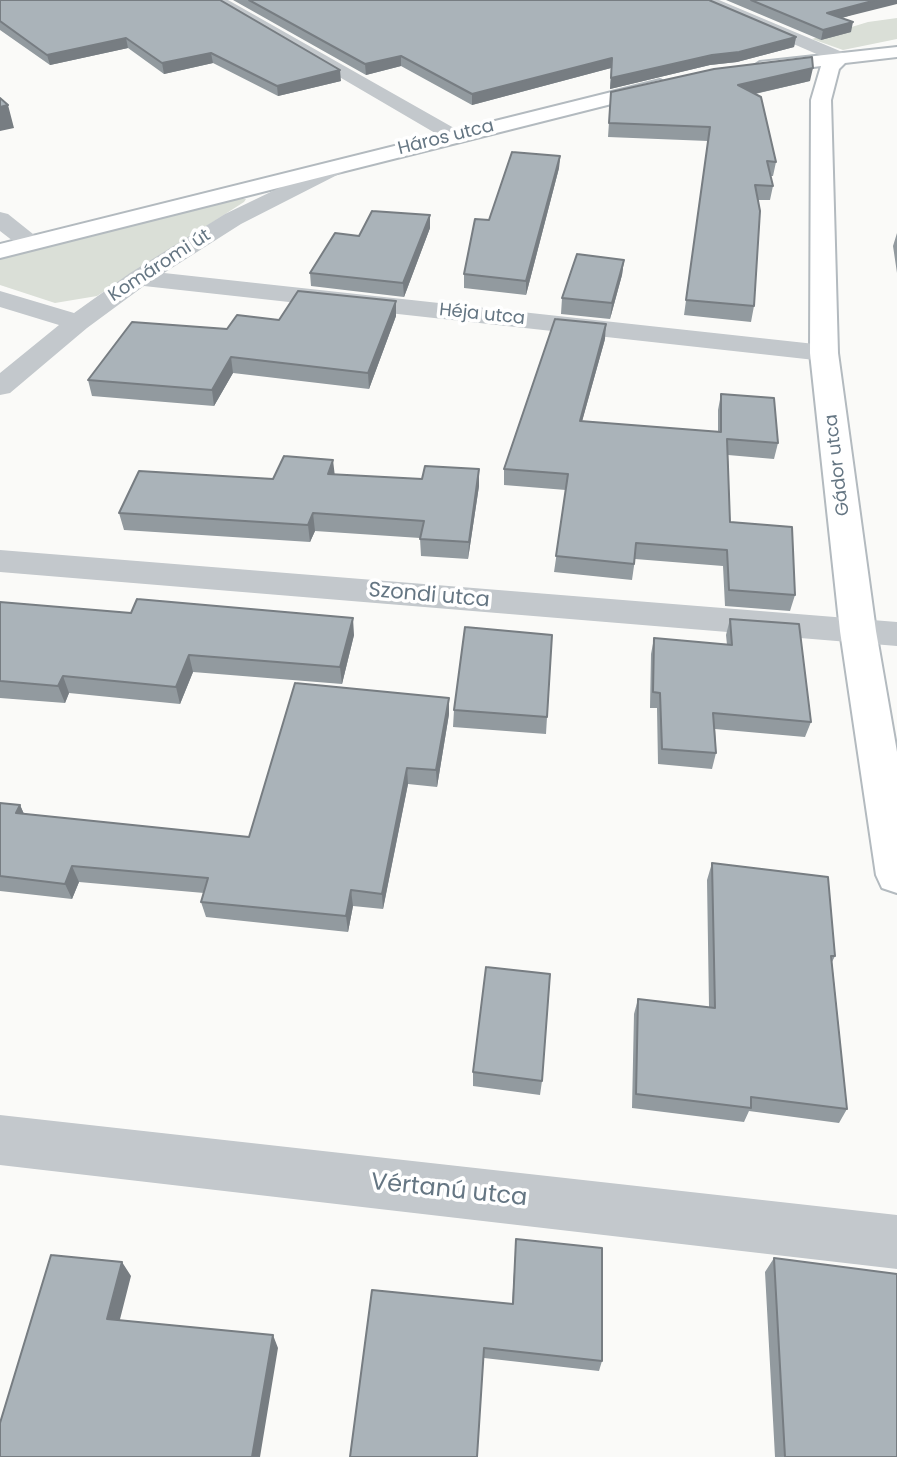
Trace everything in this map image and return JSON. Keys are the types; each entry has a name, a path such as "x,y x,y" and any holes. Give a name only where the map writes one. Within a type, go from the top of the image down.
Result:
{"street":[{"path":"216,0 454,136"},
{"path":"705,0 841,58"},
{"path":"737,71 897,51"},
{"name":"Gádor utca","path":"841,58 830,67 821,100 824,353 858,631 897,875"},
{"name":"Háros utca","path":"0,251 676,82"},
{"name":"Komáromi út","path":"0,387 78,322 139,278 233,219 335,167"},
{"path":"0,219 30,243"},
{"name":"Héja utca","path":"139,278 824,353"},
{"path":"0,299 78,322"},
{"name":"Szondi utca","path":"0,561 897,634"},
{"name":"Vértanú utca","path":"0,1140 897,1242"}],"shaded area":[{"path":"897,18 897,39 843,50 812,39 868,22"},
{"path":"239,198 246,199 97,296 55,303 0,285 0,259"}],"building":[{"path":"0,0 220,0 340,70 277,86 211,53 162,63 126,38 47,55 0,21"},
{"path":"249,0 709,0 796,37 739,52 712,55 611,78 612,58 472,94 401,56 365,64"},
{"path":"751,0 876,0 827,13 853,22 823,30"},
{"path":"812,57 813,68 738,85 761,97 776,162 767,161 773,186 755,185 760,211 754,306 686,300 710,127 609,123 611,92 714,69"},
{"path":"0,98 8,105 0,107"},
{"path":"512,152 560,156 526,281 464,274 475,219 489,220"},
{"path":"372,211 430,215 403,283 310,273 335,233 359,236"},
{"path":"577,254 624,260 612,303 562,298"},
{"path":"298,291 396,301 368,373 231,357 212,390 88,380 132,322 227,329 237,315 279,320"},
{"path":"555,319 606,324 580,421 721,432 721,394 774,398 778,443 727,439 730,522 792,527 795,595 729,590 727,550 636,543 634,564 556,556 568,474 504,469"},
{"path":"284,456 333,460 328,474 422,479 425,466 479,469 469,542 420,539 424,521 313,513 308,525 119,513 139,471 273,479"},
{"path":"137,599 353,618 340,667 189,655 176,687 63,676 58,686 0,681 0,602 131,613"},
{"path":"730,619 799,624 811,722 713,713 716,753 662,749 660,693 653,692 654,638 732,645"},
{"path":"465,627 552,635 547,717 454,710"},
{"path":"295,683 449,698 436,770 407,768 382,894 351,890 346,916 201,902 208,878 72,866 65,884 0,876 0,803 20,805 16,813 249,837"},
{"path":"712,863 828,877 835,956 831,956 847,1109 751,1097 751,1108 636,1094 638,999 715,1008"},
{"path":"486,967 550,974 542,1081 473,1072"},
{"path":"516,1239 602,1248 602,1361 484,1348 477,1457 350,1457 372,1290 513,1304"},
{"path":"51,1255 122,1262 107,1319 273,1335 252,1457 0,1457 0,1423"},
{"path":"774,1258 897,1274 897,1457 785,1457"}]}
